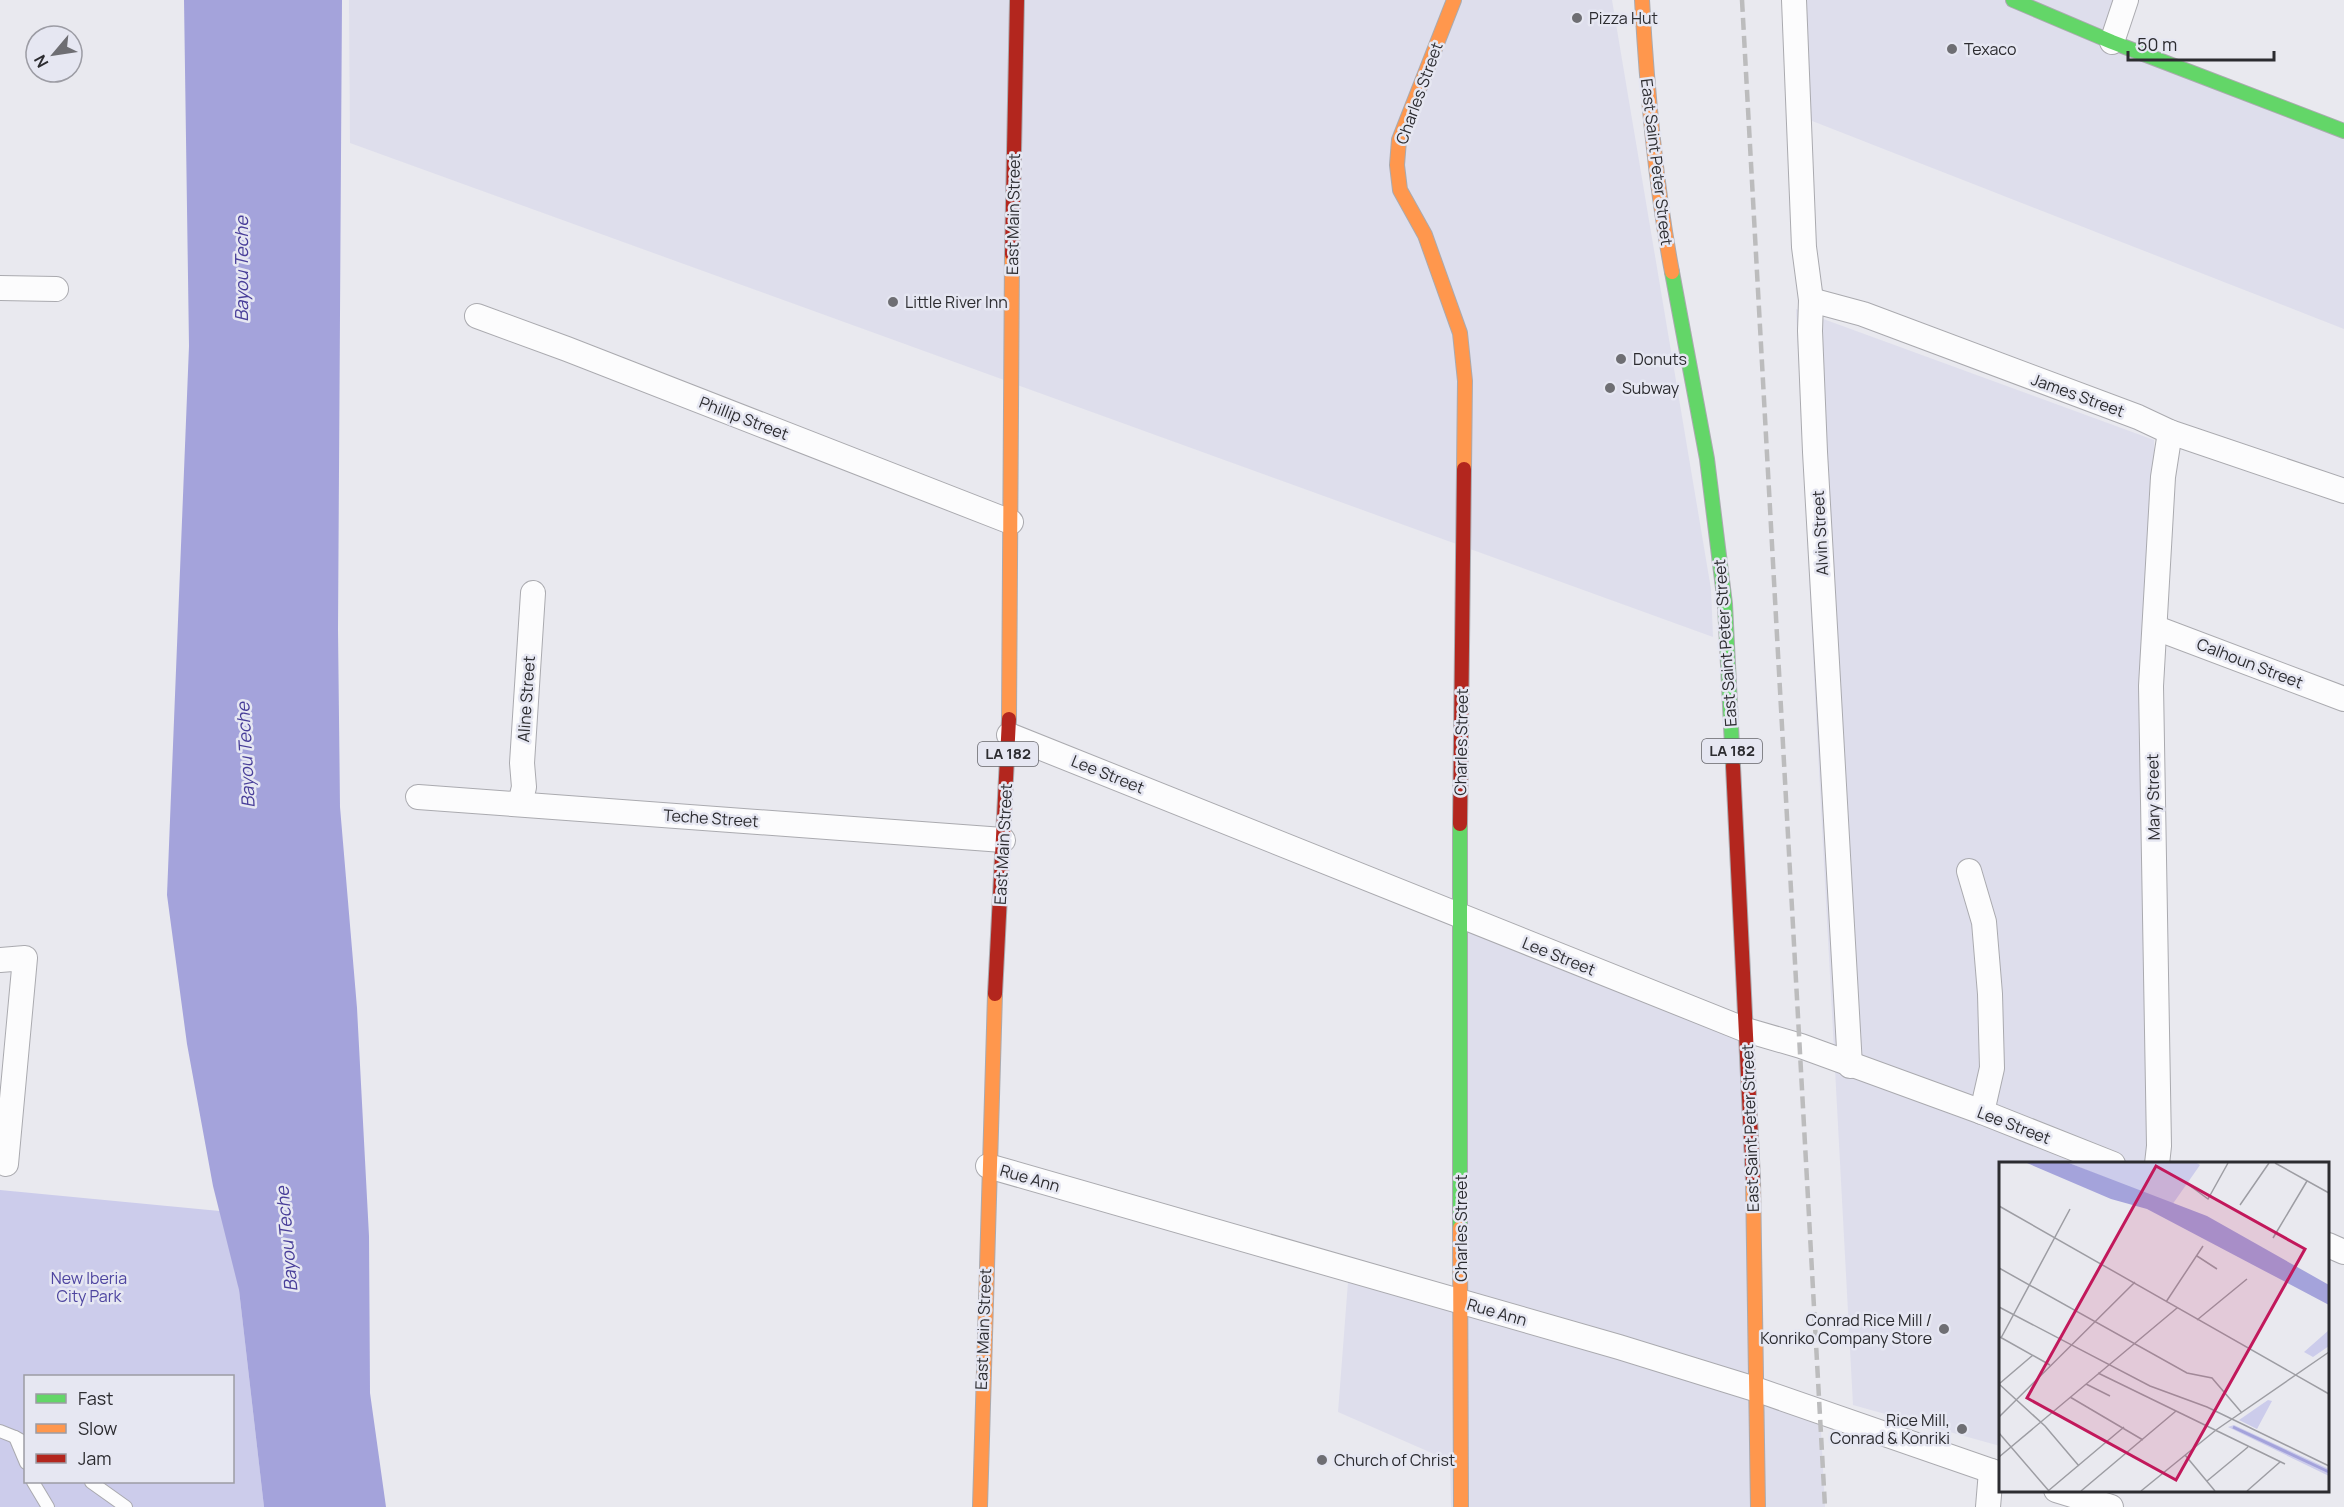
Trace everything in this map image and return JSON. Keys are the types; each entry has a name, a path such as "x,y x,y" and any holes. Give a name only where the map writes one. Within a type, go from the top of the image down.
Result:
{"main road":[{"name":"East Main Street","path":"980,1507 993,1008 1010,735 1008,640 1011,522 1010,383 1017,0"},
{"name":"Charles Street","path":"1454,0 1399,140 1397,165 1400,190 1425,234 1460,333 1465,381 1459,916 1461,1507"},
{"name":"East Saint Peter Street","path":"1642,0 1646,73 1662,219 1707,459 1725,604 1746,1030 1758,1390 1758,1507"},
{"path":"2013,0 2112,42 2344,131"}],"street":[{"name":"Alvin Street","path":"1794,0 1804,247 1811,300 1810,332 1815,452 1850,1066"},
{"path":"2112,42 2126,0"},
{"path":"0,288 56,290"},
{"name":"James Street","path":"1811,300 1874,318 2138,417 2170,432 2344,491"},
{"name":"Phillip Street","path":"477,316 1011,522"},
{"name":"Mary Street","path":"2157,1162 2159,1146 2151,686 2163,477 2170,432"},
{"name":"Aline Street","path":"520,804 524,787 522,763 533,593"},
{"name":"Calhoun Street","path":"2156,628 2344,699"},
{"name":"Lee Street","path":"1010,735 1746,1030 1801,1046 1850,1066 1982,1112 2108,1162"},
{"name":"Teche Street","path":"418,797 1003,840"},
{"path":"1969,872 1984,922 1990,994 1992,1068 1982,1112"},
{"path":"0,960 25,958 6,1164"},
{"name":"Rue Ann","path":"988,1166 1619,1347 1758,1390 1996,1473"},
{"path":"2329,1245 2344,1252"},
{"path":"1988,1507 1996,1473"},
{"path":"2060,1492 2112,1507"}],"lane":[{"path":"0,1431 20,1440 24,1455"},
{"path":"34,1483 48,1507"},
{"path":"92,1483 126,1507"}],"shaded area":[{"path":"349,0 1612,0 1711,589 1713,637 350,143"},
{"path":"1803,0 2128,0 2112,41 2344,132 2344,329 1807,119"},
{"path":"1796,309 2154,440 2155,1162 1999,1162 1999,1446 1853,1405"},
{"path":"1459,916 1746,1030 1758,1389 1820,1411 1825,1507 1451,1507 1450,1461 1338,1412 1349,1269 1460,1301"}],"green space":[{"name":"New Iberia City Park","path":"0,1190 230,1212 264,1507 0,1507"}],"water":[{"name":"Bayou Teche","path":"184,0 342,0 338,629 340,807 357,1008 369,1236 370,1393 386,1507 264,1507 239,1290 213,1186 187,1044 167,895 189,346"}],"railway":[{"path":"1742,0 1825,1507"}],"traffic: fast":[{"path":"2013,0 2112,42 2344,131"},
{"path":"1672,272 1707,459 1725,604 1733,766"},
{"path":"1460,824 1460,1228"}],"traffic: slow":[{"path":"1454,0 1399,140 1397,165 1400,190 1425,235 1460,333 1465,381 1464,469"},
{"path":"1642,0 1652,136 1672,272"},
{"path":"1009,719 1012,254"},
{"path":"980,1507 995,994"},
{"path":"1753,1180 1758,1507"},
{"path":"1460,1228 1461,1507"}],"traffic: jam":[{"path":"1012,254 1017,0"},
{"path":"1460,824 1464,469"},
{"path":"995,994 1009,719"},
{"path":"1733,766 1753,1180"}],"place":[{"name":"Pizza Hut","path":"1577,18"},
{"name":"Texaco","path":"1952,49"},
{"name":"Little River Inn","path":"893,302"},
{"name":"Donuts","path":"1621,359"},
{"name":"Subway","path":"1610,388"},
{"name":"Conrad Rice Mill / Konriko Company Store","path":"1944,1329"},
{"name":"Rice Mill, Conrad & Konriki","path":"1962,1429"},
{"name":"Church of Christ","path":"1322,1460"}]}
